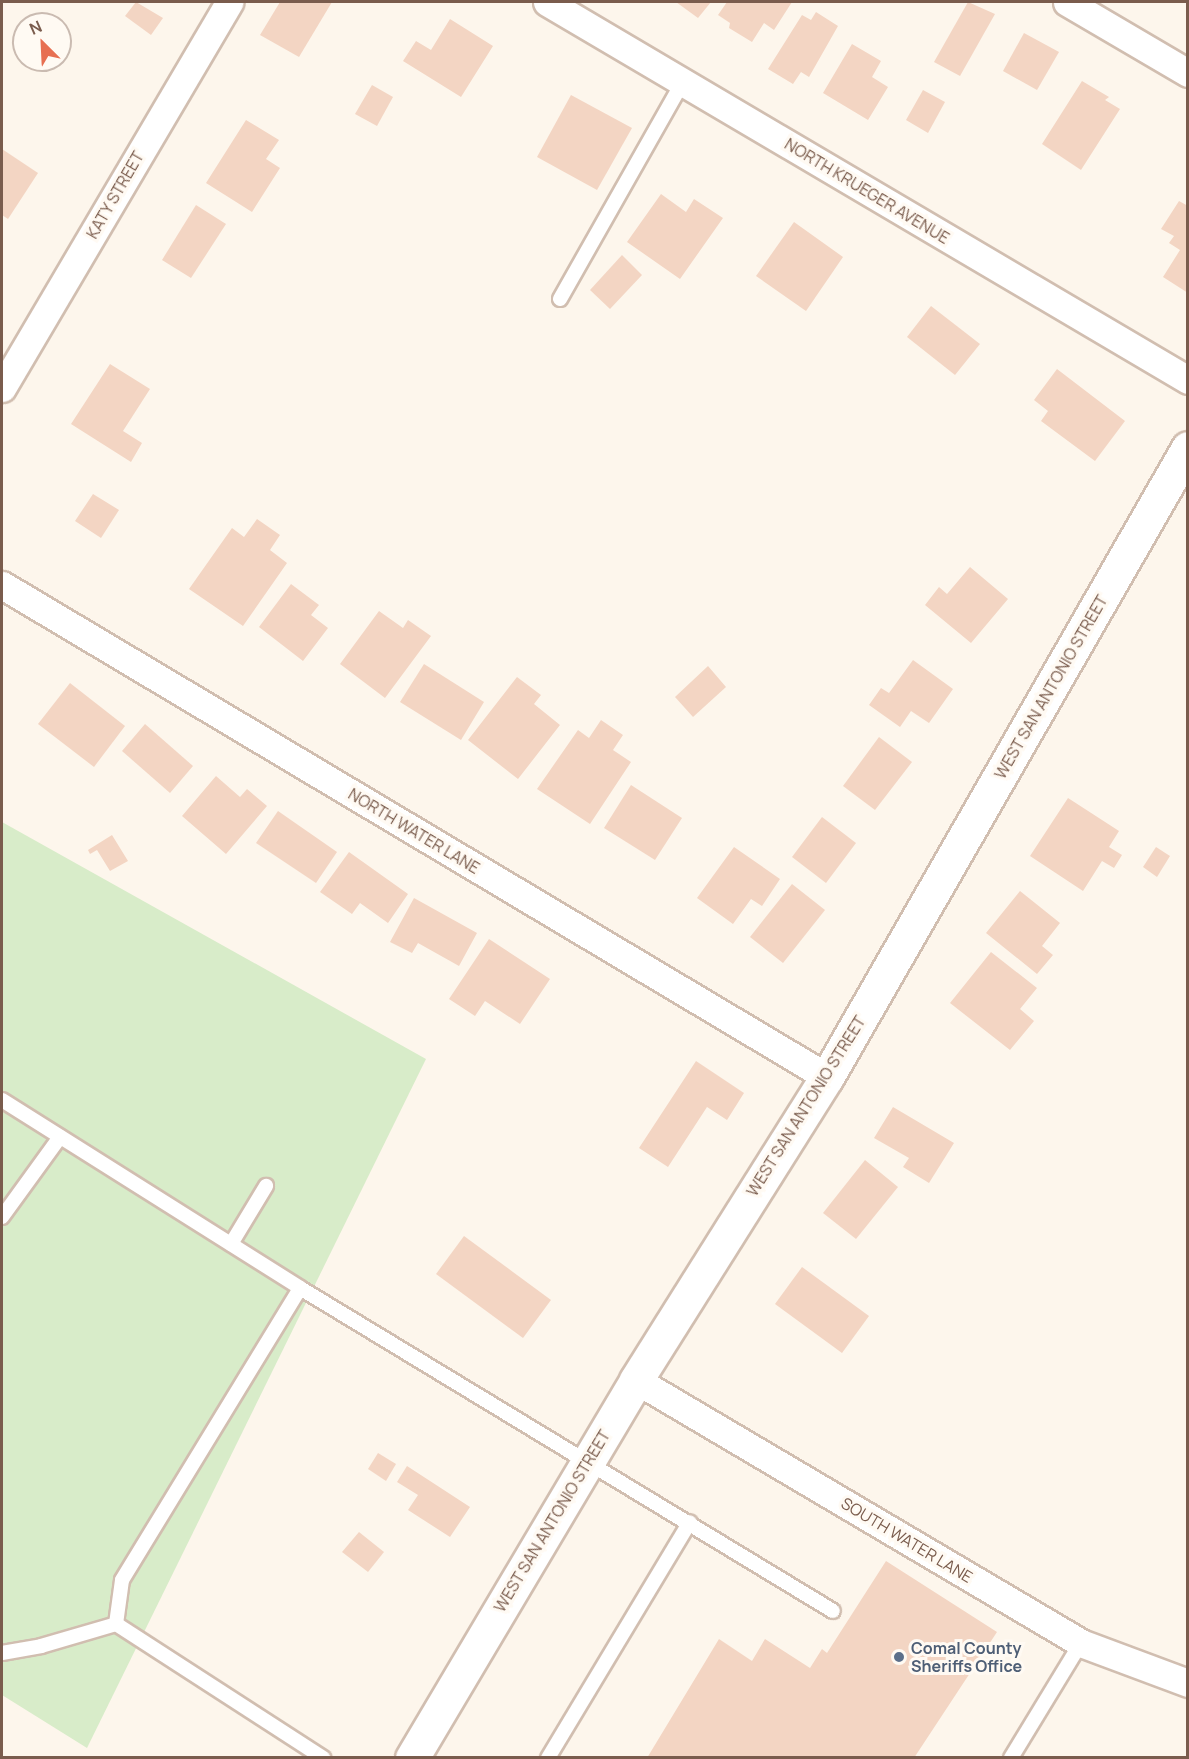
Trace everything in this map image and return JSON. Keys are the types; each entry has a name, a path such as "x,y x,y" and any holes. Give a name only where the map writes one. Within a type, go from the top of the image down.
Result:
{"street":[{"name":"KATY STREET","path":"2,388 229,2"},
{"name":"NORTH KRUEGER AVENUE","path":"547,2 1188,380"},
{"path":"1067,2 1188,73"},
{"name":"WEST SAN ANTONIO STREET","path":"412,1758 636,1380 827,1077 1188,448"},
{"name":"NORTH WATER LANE","path":"2,585 827,1077"},
{"name":"SOUTH WATER LANE","path":"636,1380 1081,1643 1188,1683"}],"lane":[{"path":"560,299 683,82"},
{"path":"2,1100 300,1288 589,1460 833,1611"},
{"path":"2,1217 60,1137"},
{"path":"231,1244 266,1186"},
{"path":"116,1624 122,1580 300,1288"},
{"path":"548,1758 690,1522"},
{"path":"2,1653 41,1646 116,1624 323,1758"},
{"path":"1011,1758 1081,1643"}],"green space":[{"path":"2,822 426,1059 87,1748 2,1695"}],"building":[{"path":"136,2 163,18 151,35 125,16"},
{"path":"280,2 332,2 299,57 260,35"},
{"path":"676,2 711,2 698,18"},
{"path":"727,2 792,2 774,30 764,23 752,42 729,28 730,23 718,15"},
{"path":"968,2 995,14 960,76 934,62"},
{"path":"816,12 838,26 809,77 801,72 793,84 768,69 802,15 811,20"},
{"path":"450,19 493,46 461,97 403,61 416,41 431,50"},
{"path":"1024,33 1059,52 1037,90 1003,71"},
{"path":"852,44 881,61 872,77 888,87 868,120 823,93"},
{"path":"1082,81 1109,97 1105,100 1120,109 1081,170 1042,144"},
{"path":"372,85 393,97 377,126 355,114"},
{"path":"923,90 945,102 928,133 906,120"},
{"path":"571,95 632,128 597,190 537,157"},
{"path":"246,120 279,140 266,159 280,168 252,212 206,183"},
{"path":"2,149 38,173 8,219 2,215"},
{"path":"661,194 686,212 694,199 723,218 680,279 627,242"},
{"path":"1179,201 1188,206 1188,293 1163,277 1180,250 1169,243 1174,236 1161,229"},
{"path":"196,205 226,224 191,278 162,260"},
{"path":"794,222 843,257 806,311 756,276"},
{"path":"622,255 642,275 610,309 590,290"},
{"path":"931,306 980,344 955,375 907,337"},
{"path":"110,364 150,389 123,431 142,443 131,462 71,424"},
{"path":"1057,369 1125,421 1095,461 1041,421 1048,411 1034,400"},
{"path":"93,494 119,510 101,538 75,521"},
{"path":"257,519 280,535 270,550 287,563 243,626 189,589 232,528 244,537"},
{"path":"970,567 1008,599 971,643 925,605 939,587 947,594"},
{"path":"291,584 319,605 311,615 328,628 303,661 259,627"},
{"path":"379,611 403,628 408,620 431,636 385,698 340,664"},
{"path":"913,660 953,689 929,723 911,711 900,727 869,705 881,688 889,693"},
{"path":"424,664 484,702 461,740 400,702"},
{"path":"708,666 726,687 693,717 675,697"},
{"path":"517,677 541,695 534,704 560,725 518,779 468,740"},
{"path":"70,683 125,726 94,767 38,724"},
{"path":"601,720 623,735 613,750 631,762 590,824 537,789 578,730 589,738"},
{"path":"145,724 193,766 170,793 122,751"},
{"path":"879,737 912,762 875,810 843,786"},
{"path":"216,776 240,797 247,789 267,806 226,854 182,816"},
{"path":"631,785 682,818 655,860 604,828"},
{"path":"1068,798 1119,831 1109,847 1122,855 1114,868 1102,861 1083,891 1030,856"},
{"path":"278,811 337,852 316,883 256,843"},
{"path":"822,817 856,843 826,883 792,857"},
{"path":"112,835 128,861 110,871 97,850 90,854 88,850"},
{"path":"734,847 780,879 762,906 751,899 733,924 697,898"},
{"path":"1156,847 1170,856 1157,877 1143,867"},
{"path":"349,852 408,894 388,923 360,903 352,914 320,892"},
{"path":"792,884 825,910 783,963 750,937"},
{"path":"1020,891 1060,923 1042,946 1053,955 1037,974 986,933"},
{"path":"414,898 477,933 459,966 418,943 412,953 390,942"},
{"path":"489,939 550,979 520,1024 485,1001 475,1016 449,999"},
{"path":"991,952 1037,988 1020,1009 1034,1021 1010,1050 950,1003"},
{"path":"696,1061 744,1093 727,1120 707,1107 668,1167 639,1148"},
{"path":"893,1107 954,1143 929,1183 903,1167 909,1158 874,1138"},
{"path":"865,1160 898,1187 856,1239 823,1213"},
{"path":"464,1236 551,1300 523,1338 436,1274"},
{"path":"802,1267 869,1316 842,1353 775,1304"},
{"path":"378,1453 396,1464 386,1481 368,1469"},
{"path":"407,1466 470,1507 450,1537 408,1510 418,1495 397,1482"},
{"path":"359,1532 384,1552 368,1572 342,1552"},
{"name":"Comal County Sheriffs Office","path":"886,1561 997,1632 914,1758 647,1758 719,1639 752,1661 765,1639 810,1668 822,1649 827,1653"}],"place":[{"name":"Comal County Sheriffs Office","path":"899,1657"}]}
